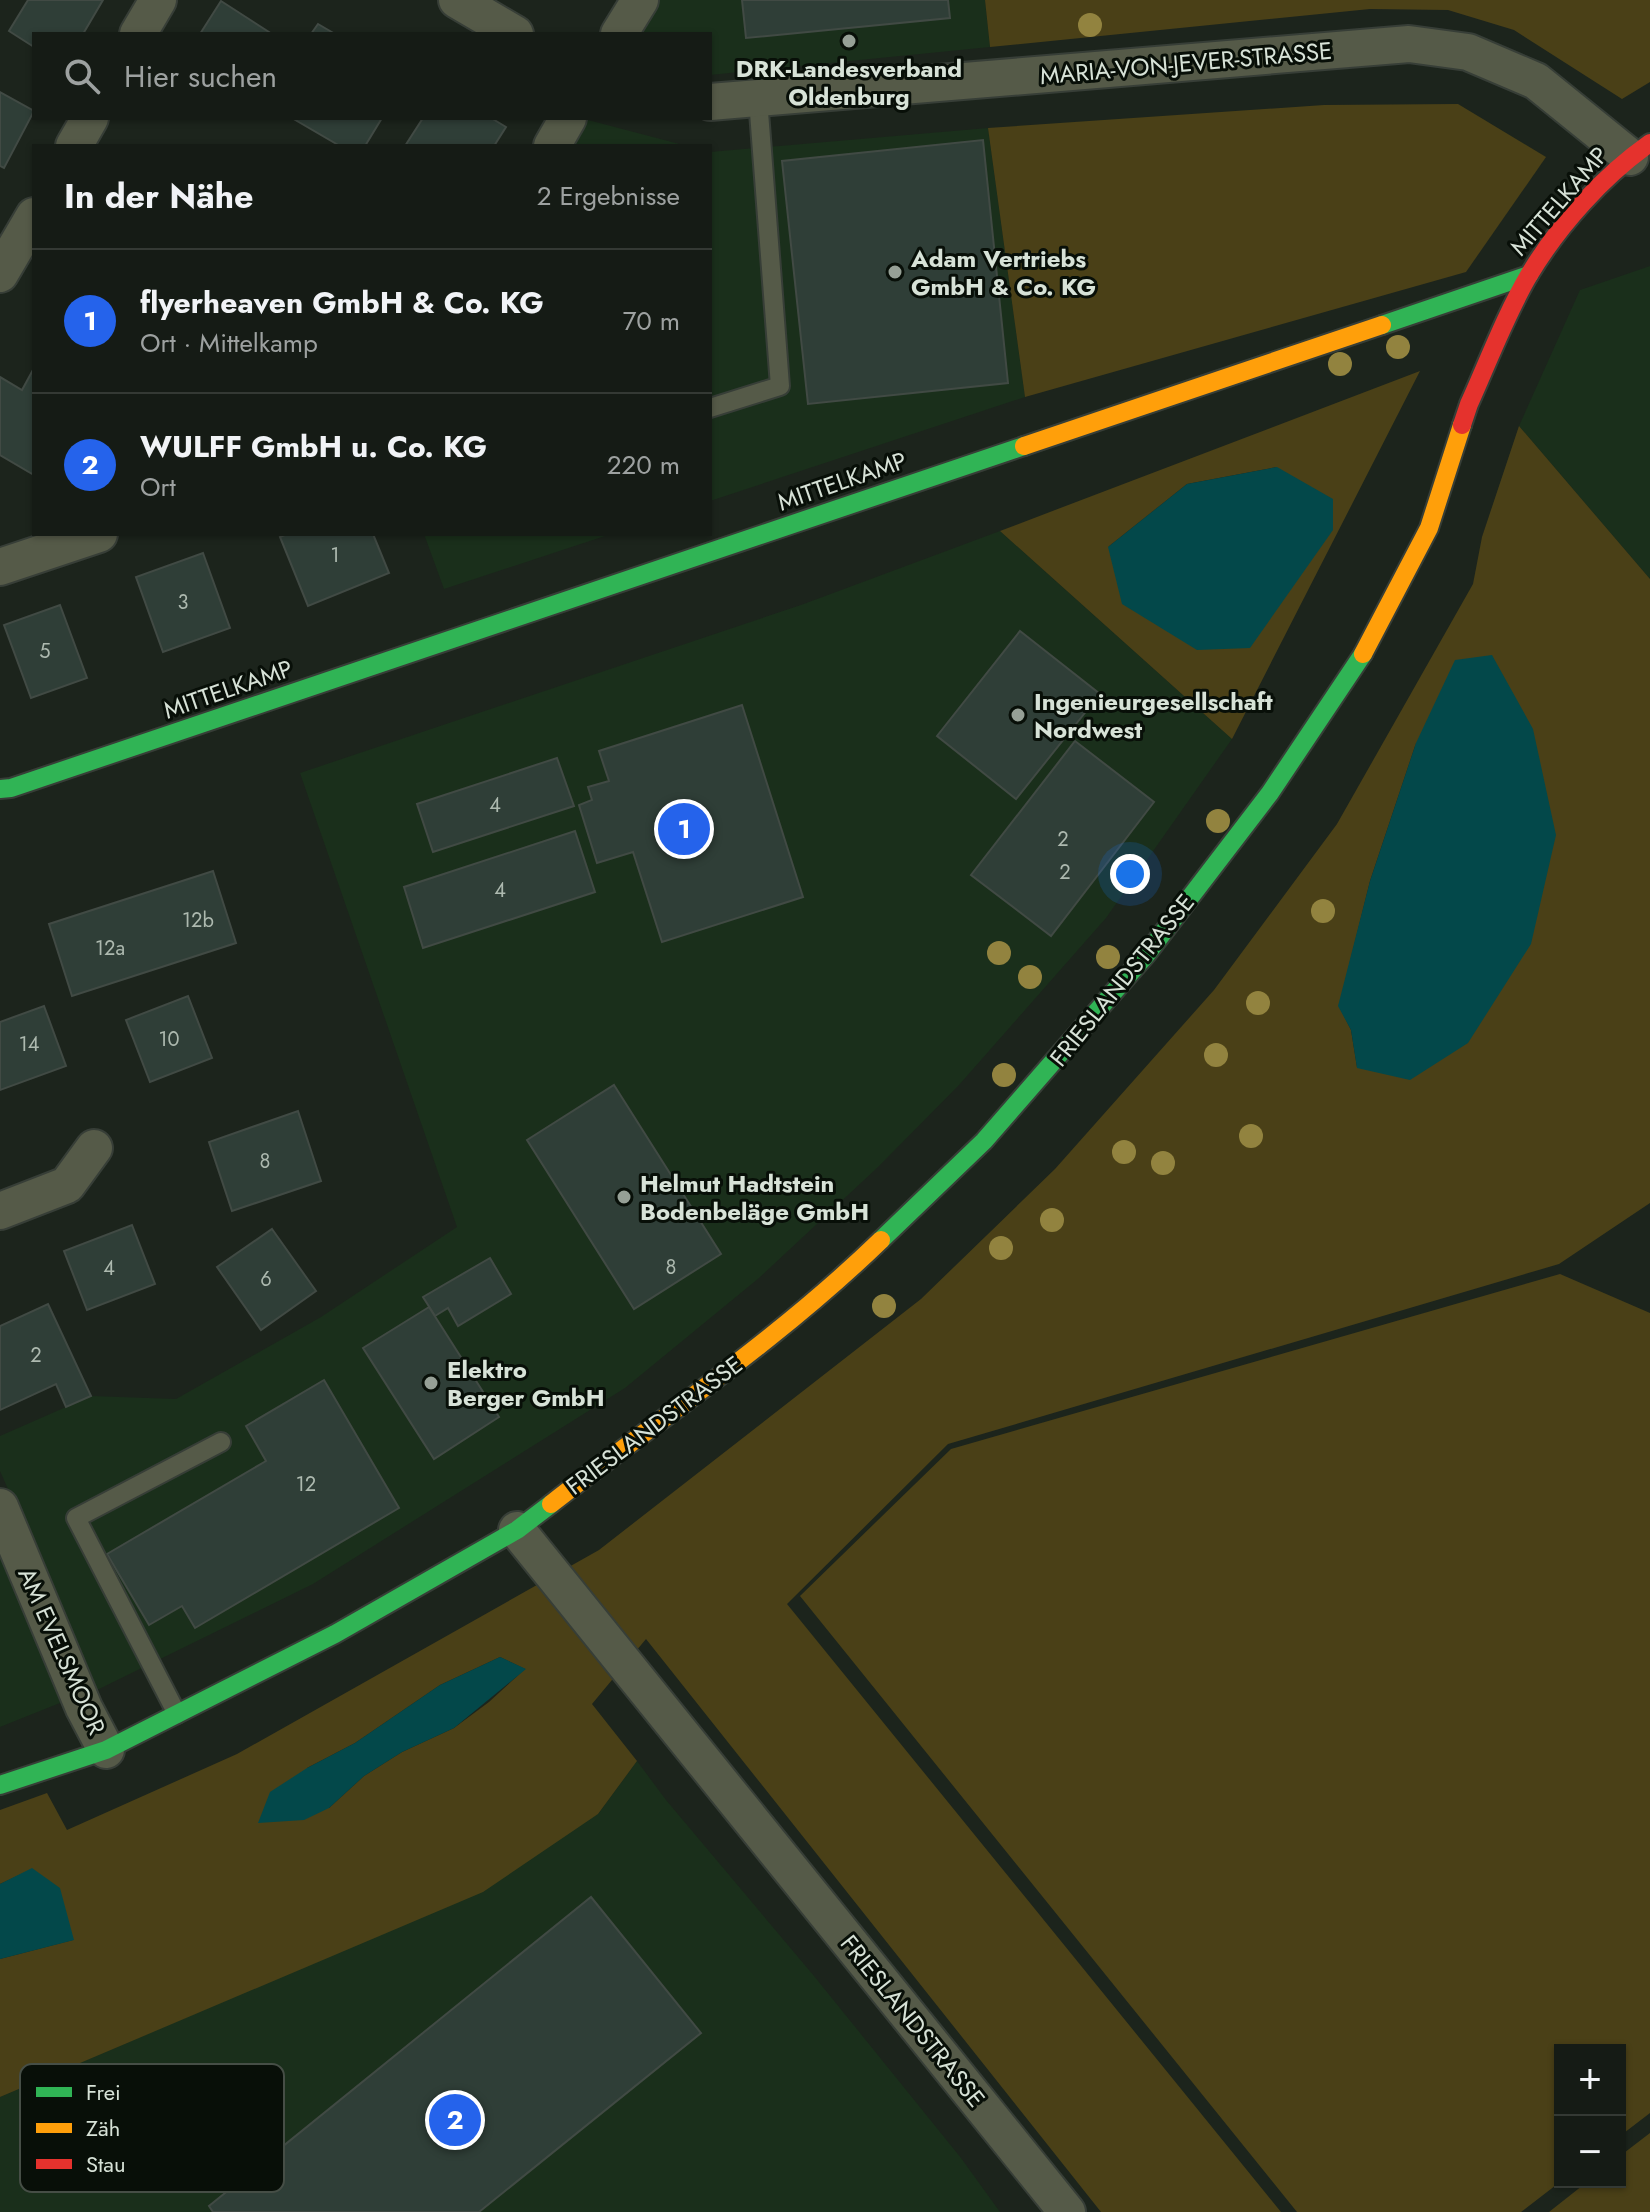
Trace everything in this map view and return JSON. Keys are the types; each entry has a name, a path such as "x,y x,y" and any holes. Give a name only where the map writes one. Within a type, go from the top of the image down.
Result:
{"street":[{"path":"139,32 158,0"},
{"path":"457,0 512,32"},
{"path":"620,32 640,0"},
{"name":"MARIA-VON-JEVER-STRASSE","path":"712,102 1409,44 1468,52 1536,81 1640,150"},
{"path":"75,144 89,120"},
{"path":"553,144 567,120"},
{"name":"MITTELKAMP","path":"0,789 11,788 1529,275 1572,215 1640,150"},
{"path":"0,274 32,219"},
{"name":"FRIESLANDSTRASSE","path":"0,1785 106,1750 335,1634 517,1530 690,1401 842,1278 984,1141 1146,955 1270,793 1361,657 1429,528 1469,404 1529,275"},
{"path":"0,567 93,536"},
{"path":"0,1211 67,1185 94,1148"},
{"name":"AM EVELSMOOR","path":"0,1507 84,1708 106,1750"},
{"name":"FRIESLANDSTRASSE","path":"517,1530 1067,2212"}],"lane":[{"path":"712,407 780,386 758,99"},
{"path":"177,1714 76,1518 221,1442"}],"shaded area":[{"name":"DRK-Landesverband Oldenburg","path":"660,0 985,0 990,47 712,75 712,32 641,32"},
{"path":"985,0 1650,0 1650,82 1622,99 1514,30 1448,10 1370,9 990,47"},
{"path":"1458,104 1546,157 1466,272 1025,397 988,128 1324,105"},
{"path":"588,120 679,144 573,144"},
{"path":"988,128 1025,397 712,500 712,152"},
{"path":"1650,266 1650,579 1519,426 1580,290"},
{"path":"1420,371 1232,739 1000,531","holes":["1277,467 1108,547 1187,484"]},
{"path":"1519,426 1650,579 1650,1203 1559,1264 948,1444 787,1604 1281,2212 1101,2212 646,1639 592,1704 637,1761 598,1814 483,1892 78,2064 20,2064 20,2089 0,2097 0,1959 73,1940 32,1869 0,1884 0,1810 47,1793 67,1830 237,1754 599,1550 921,1299 1055,1169 1214,990 1337,824 1473,584 1482,537","holes":["1416,743 1357,1067 1351,1030 1339,1006 1370,881","500,1657 525,1669 454,1728 402,1752 364,1776 329,1808 307,1768 355,1743 440,1685"]},
{"path":"1000,531 1232,739 1106,918 959,1085 878,1167 759,1278 625,1388 313,1584 97,1690 0,1471 0,1436 91,1396 176,1399 321,1317 457,1227 300,773 801,605"},
{"path":"425,536 605,536 444,589"},
{"path":"1560,1274 1650,1313 1650,2113 1626,2131 1626,2044 1554,2044 1554,2187 1521,2212 1297,2212 800,1596 951,1449"},
{"path":"0,1556 65,1701 0,1727"},
{"path":"637,1761 961,2158 1000,2212 0,2212 0,2097 20,2088 20,2192 284,2192 284,2064 77,2064 208,2008 598,1814"},
{"path":"1650,2133 1650,2212 1549,2212 1579,2188 1626,2188 1626,2151"}],"water":[{"path":"1277,467 1333,499 1333,530 1250,648 1197,650 1122,604 1108,547 1187,484"},
{"path":"1492,655 1533,729 1556,835 1531,944 1468,1043 1410,1080 1357,1068 1351,1030 1338,1006 1370,881 1416,743 1455,660"},
{"path":"500,1657 526,1669 454,1728 402,1752 364,1776 329,1808 304,1820 258,1823 270,1792 355,1743 440,1685"},
{"path":"32,1868 60,1888 74,1940 0,1959 0,1884"}],"building":[{"path":"28,0 103,0 84,32 32,32 32,46 9,31"},
{"path":"742,0 948,0 950,18 746,38"},
{"path":"221,1 269,32 201,32"},
{"path":"318,24 332,32 312,32"},
{"path":"0,92 32,110 32,115 4,168 0,166"},
{"path":"295,120 381,120 366,144 337,144"},
{"path":"422,120 494,120 506,127 495,144 406,144"},
{"name":"Adam Vertriebs GmbH & Co. KG","path":"983,140 1008,383 808,404 782,161"},
{"path":"32,372 32,474 0,455 0,377 22,390"},
{"path":"374,536 389,573 308,606 280,537"},
{"path":"203,553 230,628 163,652 136,577"},
{"path":"60,605 87,678 31,698 4,625"},
{"name":"Ingenieurgesellschaft Nordwest","path":"1020,631 1100,694 1016,799 937,736"},
{"path":"742,705 803,897 662,942 633,852 597,863 579,805 592,800 588,787 609,781 599,751"},
{"name":"Ingenieurgesellschaft Nordwest","path":"1075,741 1154,802 1051,936 971,875"},
{"path":"557,758 574,806 433,852 417,804"},
{"path":"575,831 595,892 423,948 404,887"},
{"path":"213,871 236,943 72,996 49,924"},
{"path":"188,996 212,1058 150,1082 126,1020"},
{"path":"44,1006 66,1066 0,1090 0,1022"},
{"name":"Helmut Hadtstein Bodenbeläge GmbH","path":"614,1085 721,1254 634,1309 527,1140"},
{"path":"298,1111 321,1181 232,1211 209,1142"},
{"path":"132,1225 155,1284 87,1310 64,1251"},
{"path":"272,1229 316,1291 261,1330 217,1267"},
{"path":"490,1258 511,1294 458,1326 448,1308 435,1316 423,1297"},
{"path":"48,1304 91,1396 66,1407 56,1384 0,1410 0,1326"},
{"name":"Elektro Berger GmbH","path":"429,1307 499,1417 434,1459 363,1348"},
{"path":"324,1380 399,1508 195,1628 182,1606 149,1625 107,1554 266,1461 246,1426"},
{"path":"591,1897 701,2033 479,2212 213,2212 209,2206 226,2192 284,2192 284,2145"}],"traffic: fast":[{"path":"1382,325 1529,275"},
{"path":"0,789 11,788 1024,446"},
{"path":"881,1240 984,1141 1146,955 1270,793 1363,654"},
{"path":"0,1785 106,1750 335,1634 517,1530 551,1504"}],"traffic: slow":[{"path":"1024,446 1382,325"},
{"path":"1363,654 1429,528 1462,425"},
{"path":"551,1504 761,1344 881,1240"}],"traffic: jam":[{"path":"1462,425 1505,322 1541,256 1599,186 1650,143"}],"place":[{"name":"DRK-Landesverband Oldenburg","path":"849,41"},
{"name":"Adam Vertriebs GmbH & Co. KG","path":"895,272"},
{"name":"Ingenieurgesellschaft Nordwest","path":"1018,715"},
{"name":"flyerheaven GmbH & Co. KG","path":"684,829"},
{"name":"Helmut Hadtstein Bodenbeläge GmbH","path":"624,1197"},
{"name":"Elektro Berger GmbH","path":"431,1383"},
{"name":"WULFF GmbH u. Co. KG","path":"455,2120"}]}
